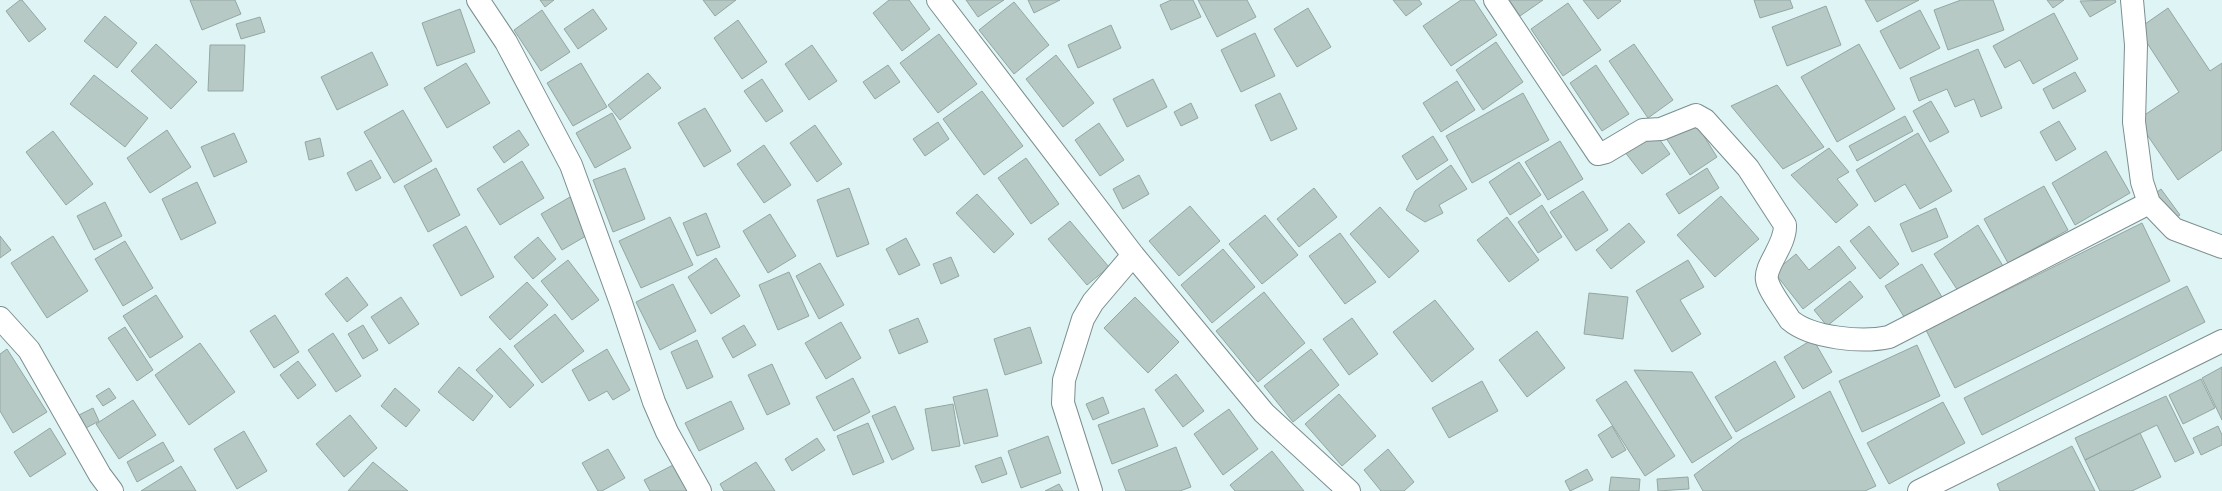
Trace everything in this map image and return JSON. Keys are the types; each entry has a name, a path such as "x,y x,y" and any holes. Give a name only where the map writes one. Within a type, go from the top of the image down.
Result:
{"street":[{"path":"478,0 506,42 571,165 621,302 654,402 667,432 700,491"},
{"path":"938,0 1133,256 1264,413 1349,491"},
{"path":"1495,0 1598,154 1606,152 1643,130 1661,129 1696,116 1705,120 1748,168 1785,225 1786,236 1766,273 1767,281 1771,288 1790,320 1796,325 1832,337 1880,339 1889,337 2149,203"},
{"path":"2132,0 2136,45 2134,122 2142,182 2149,203 2174,229 2222,246"},
{"path":"1091,491 1064,403 1064,380 1083,318 1093,302 1133,256"},
{"path":"0,318 29,350 100,475 112,491"},
{"path":"1919,491 2222,341"}],"building":[{"path":"22,0 46,29 29,42 6,11"},
{"path":"190,0 235,0 241,14 202,30"},
{"path":"540,0 554,0 545,7"},
{"path":"703,0 736,0 715,16"},
{"path":"889,0 909,0 930,29 902,51 873,13"},
{"path":"966,0 1004,0 978,17"},
{"path":"1028,0 1060,0 1034,13"},
{"path":"1171,0 1193,0 1201,17 1171,30 1160,5"},
{"path":"1198,0 1247,0 1256,17 1217,37"},
{"path":"1393,0 1419,0 1422,4 1406,16"},
{"path":"1461,0 1474,0 1497,35 1451,66 1423,26"},
{"path":"1509,0 1543,0 1520,16"},
{"path":"1583,0 1620,0 1621,1 1598,19"},
{"path":"1754,0 1790,0 1793,8 1760,18"},
{"path":"1865,0 1919,0 1877,22"},
{"path":"1961,0 1993,0 2004,30 1948,50 1934,10"},
{"path":"2047,0 2064,0 2053,8"},
{"path":"2115,0 2116,2 2090,17 2080,1"},
{"path":"1014,2 1049,45 1014,74 979,30"},
{"path":"1568,3 1601,50 1563,76 1531,29"},
{"path":"1826,6 1841,45 1787,66 1772,27"},
{"path":"1308,8 1331,47 1297,67 1274,29"},
{"path":"2168,8 2210,71 2222,63 2222,150 2178,180 2137,120 2179,92 2138,29"},
{"path":"460,9 475,52 437,66 422,23"},
{"path":"593,9 607,29 578,49 564,29"},
{"path":"542,10 570,52 541,71 514,30"},
{"path":"1920,10 1940,48 1900,69 1880,31"},
{"path":"2054,13 2078,59 2033,84 2020,60 2005,68 1993,46"},
{"path":"105,16 137,43 117,68 84,41"},
{"path":"260,17 265,32 241,39 236,24"},
{"path":"738,20 767,62 742,79 714,38"},
{"path":"1111,25 1121,48 1078,68 1068,45"},
{"path":"1255,33 1275,76 1241,92 1221,50"},
{"path":"939,34 977,84 938,113 900,63"},
{"path":"1496,42 1523,82 1483,110 1456,70"},
{"path":"156,44 197,82 171,109 131,71"},
{"path":"1634,44 1673,100 1648,118 1609,61"},
{"path":"1859,44 1895,109 1837,142 1801,77"},
{"path":"210,45 245,45 243,91 208,91"},
{"path":"812,45 837,81 809,100 785,64"},
{"path":"1978,49 2002,108 1981,117 1974,99 1955,107 1947,89 1919,101 1910,78"},
{"path":"372,52 388,85 337,110 321,77"},
{"path":"1056,55 1094,103 1063,127 1026,79"},
{"path":"466,63 490,103 447,128 424,88"},
{"path":"581,63 607,107 573,126 547,83"},
{"path":"888,65 900,82 875,99 863,82"},
{"path":"1596,65 1629,114 1602,131 1570,83"},
{"path":"2075,72 2086,91 2053,109 2043,89"},
{"path":"648,73 661,88 620,120 608,105"},
{"path":"94,75 148,118 125,147 70,104"},
{"path":"762,79 783,111 766,122 744,91"},
{"path":"1153,79 1167,107 1127,127 1113,99"},
{"path":"1457,81 1475,110 1441,132 1423,103"},
{"path":"1777,85 1824,147 1783,169 1731,106"},
{"path":"982,91 1023,146 984,175 943,119"},
{"path":"1280,93 1297,129 1271,141 1255,105"},
{"path":"1523,93 1549,140 1472,183 1446,136"},
{"path":"1931,101 1949,132 1930,142 1913,111"},
{"path":"1191,103 1198,118 1181,126 1174,112"},
{"path":"705,108 731,151 704,167 678,123"},
{"path":"403,110 432,161 394,183 364,132"},
{"path":"612,113 631,148 595,168 576,133"},
{"path":"1905,116 1913,131 1857,161 1849,146"},
{"path":"1692,117 1717,157 1690,175 1664,135"},
{"path":"2059,121 2076,149 2056,161 2040,132"},
{"path":"938,122 949,139 925,156 913,139"},
{"path":"1099,123 1124,160 1100,176 1075,140"},
{"path":"815,125 842,164 817,182 790,143"},
{"path":"167,130 191,167 150,193 127,158"},
{"path":"519,130 529,145 504,163 493,147"},
{"path":"53,131 93,184 66,205 26,152"},
{"path":"234,133 247,162 214,177 201,147"},
{"path":"1918,133 1952,191 1920,209 1905,184 1875,202 1856,170"},
{"path":"1433,136 1448,160 1417,180 1402,156"},
{"path":"1657,136 1670,154 1642,174 1621,147"},
{"path":"320,138 324,156 309,160 305,142"},
{"path":"1560,141 1583,179 1548,200 1525,162"},
{"path":"764,145 791,185 764,203 737,164"},
{"path":"1829,148 1849,172 1837,179 1858,205 1836,223 1791,175"},
{"path":"2106,151 2130,193 2075,225 2052,183"},
{"path":"1026,158 1059,204 1031,224 998,178"},
{"path":"371,160 381,178 356,191 347,173"},
{"path":"522,161 544,198 500,225 477,189"},
{"path":"1519,162 1541,195 1510,215 1489,182"},
{"path":"1451,165 1467,189 1439,205 1443,213 1425,222 1406,210 1415,191"},
{"path":"436,168 460,215 428,232 404,186"},
{"path":"625,168 645,219 613,232 593,180"},
{"path":"1707,168 1719,188 1679,214 1666,194"},
{"path":"1139,175 1149,194 1123,209 1113,189"},
{"path":"197,182 216,223 181,240 162,199"},
{"path":"2044,186 2068,230 2008,263 1984,219"},
{"path":"849,188 869,244 837,257 817,200"},
{"path":"1314,188 1337,217 1299,247 1277,219"},
{"path":"2161,189 2180,215 2172,220 2153,195"},
{"path":"1583,191 1608,230 1576,251 1550,212"},
{"path":"977,194 1014,234 994,253 956,213"},
{"path":"1721,196 1759,239 1715,277 1677,235"},
{"path":"570,197 591,233 562,250 541,214"},
{"path":"105,202 122,236 94,250 77,216"},
{"path":"1542,205 1562,237 1538,253 1518,222"},
{"path":"1190,206 1220,241 1179,276 1149,241"},
{"path":"1380,207 1419,251 1389,278 1350,234"},
{"path":"1936,208 1948,237 1912,252 1900,224"},
{"path":"706,213 720,247 697,256 683,223"},
{"path":"770,214 796,256 768,273 743,231"},
{"path":"1265,215 1298,255 1262,284 1229,244"},
{"path":"670,217 693,265 641,288 619,241"},
{"path":"1507,217 1539,260 1509,282 1477,240"},
{"path":"1070,221 1109,267 1087,285 1048,239"},
{"path":"1629,223 1645,242 1611,269 1596,250"},
{"path":"2142,223 2170,281 1955,388 1926,330"},
{"path":"1978,225 2003,266 1960,294 1934,254"},
{"path":"466,226 494,277 461,296 433,245"},
{"path":"1869,226 1899,264 1880,279 1850,241"},
{"path":"1340,233 1376,282 1345,304 1309,256"},
{"path":"0,236 11,250 0,258"},
{"path":"53,236 88,291 47,318 11,263"},
{"path":"538,237 556,259 533,279 514,257"},
{"path":"906,238 920,265 899,275 886,249"},
{"path":"125,241 153,288 123,306 95,259"},
{"path":"1839,246 1856,268 1803,309 1774,272 1796,254 1809,270"},
{"path":"1223,249 1255,287 1212,323 1181,285"},
{"path":"951,257 959,276 941,284 933,264"},
{"path":"716,258 740,296 711,314 688,277"},
{"path":"568,260 599,300 572,320 541,281"},
{"path":"1688,260 1704,287 1680,300 1701,334 1672,352 1636,291"},
{"path":"820,263 844,305 819,319 796,276"},
{"path":"1922,264 1942,297 1906,320 1885,286"},
{"path":"789,272 809,316 778,330 759,285"},
{"path":"347,277 368,305 347,322 325,294"},
{"path":"1850,281 1863,297 1827,326 1814,310"},
{"path":"527,282 548,305 510,340 489,317"},
{"path":"673,284 696,331 660,350 636,302"},
{"path":"2187,286 2205,322 1982,435 1964,398"},
{"path":"1264,292 1305,343 1258,382 1216,331"},
{"path":"1589,293 1628,297 1623,339 1584,334"},
{"path":"156,295 183,337 150,358 123,316"},
{"path":"401,297 419,324 389,344 371,317"},
{"path":"1135,297 1179,342 1148,373 1104,328"},
{"path":"1435,300 1474,349 1432,382 1393,332"},
{"path":"555,314 584,351 542,383 514,346"},
{"path":"275,315 299,352 274,368 250,331"},
{"path":"918,318 928,342 899,354 889,330"},
{"path":"1352,318 1378,354 1349,375 1323,339"},
{"path":"841,322 861,358 826,379 805,343"},
{"path":"363,325 378,350 363,359 348,334"},
{"path":"744,325 756,345 733,358 722,338"},
{"path":"125,327 153,370 137,381 108,338"},
{"path":"1030,327 1042,363 1005,375 994,339"},
{"path":"1537,331 1565,368 1527,397 1499,360"},
{"path":"333,333 361,376 336,392 308,350"},
{"path":"1813,339 1832,372 1803,389 1784,357"},
{"path":"697,340 713,377 687,389 671,352"},
{"path":"200,343 235,392 189,425 155,375"},
{"path":"1917,345 1940,396 1862,432 1839,381"},
{"path":"500,348 534,385 510,408 476,370"},
{"path":"7,349 47,412 13,433 0,411 0,354"},
{"path":"607,349 630,390 613,400 607,391 589,401 572,370"},
{"path":"1311,349 1339,385 1293,422 1264,386"},
{"path":"298,361 316,385 298,399 280,375"},
{"path":"1775,361 1795,397 1736,432 1715,397"},
{"path":"772,364 790,404 767,415 748,375"},
{"path":"459,367 493,396 473,421 438,392"},
{"path":"2222,367 2222,420 2202,378"},
{"path":"1634,370 1692,372 1732,438 1692,463"},
{"path":"1176,374 1204,411 1183,427 1155,390"},
{"path":"853,378 870,412 834,431 816,397"},
{"path":"2201,379 2215,408 2183,424 2169,395"},
{"path":"1482,381 1498,411 1449,438 1432,408"},
{"path":"1626,381 1675,456 1645,476 1596,400"},
{"path":"109,388 116,398 103,406 96,396"},
{"path":"395,388 420,410 406,427 381,406"},
{"path":"987,389 998,436 964,444 953,397"},
{"path":"1830,391 1876,486 1865,491 1703,491 1694,475 1741,440"},
{"path":"1339,394 1376,436 1342,466 1305,424"},
{"path":"2166,396 2194,453 2175,462 2157,425 2085,460 2075,438"},
{"path":"1103,397 1109,413 1093,420 1086,404"},
{"path":"133,400 156,435 119,459 96,424"},
{"path":"731,401 744,429 699,451 685,423"},
{"path":"1943,402 1965,443 1889,484 1867,443"},
{"path":"953,404 960,446 932,451 925,409"},
{"path":"895,406 914,449 892,460 872,416"},
{"path":"93,408 99,421 86,428 79,415"},
{"path":"1144,408 1158,446 1112,464 1098,425"},
{"path":"1229,409 1258,449 1223,475 1194,434"},
{"path":"350,415 377,448 344,477 316,444"},
{"path":"868,423 884,462 853,475 837,436"},
{"path":"1612,426 1626,450 1612,458 1598,435"},
{"path":"2218,426 2222,435 2222,445 2201,455 2193,438"},
{"path":"50,428 66,454 30,477 14,452"},
{"path":"244,431 267,471 237,489 214,449"},
{"path":"2140,433 2161,477 2132,491 2100,491 2085,460"},
{"path":"1048,436 1061,473 1021,488 1008,451"},
{"path":"817,438 825,450 792,471 785,459"},
{"path":"163,442 174,461 137,482 127,462"},
{"path":"2072,446 2095,491 2000,491 1997,484"},
{"path":"1176,447 1191,487 1180,491 1126,491 1118,470"},
{"path":"608,449 625,478 602,491 598,491 582,463"},
{"path":"1388,449 1414,482 1404,491 1381,491 1364,470"},
{"path":"1272,451 1304,491 1235,491 1230,485"},
{"path":"1001,457 1007,474 982,483 975,466"},
{"path":"373,462 408,491 348,491"},
{"path":"756,462 775,491 724,491 720,484"},
{"path":"675,464 690,491 650,491 644,480"},
{"path":"181,466 196,491 141,491"},
{"path":"1587,469 1593,480 1570,491 1565,481"},
{"path":"1611,477 1640,479 1639,491 1609,491"},
{"path":"1688,477 1689,489 1658,491 1657,479"},
{"path":"1059,484 1063,491 1045,491"}]}
